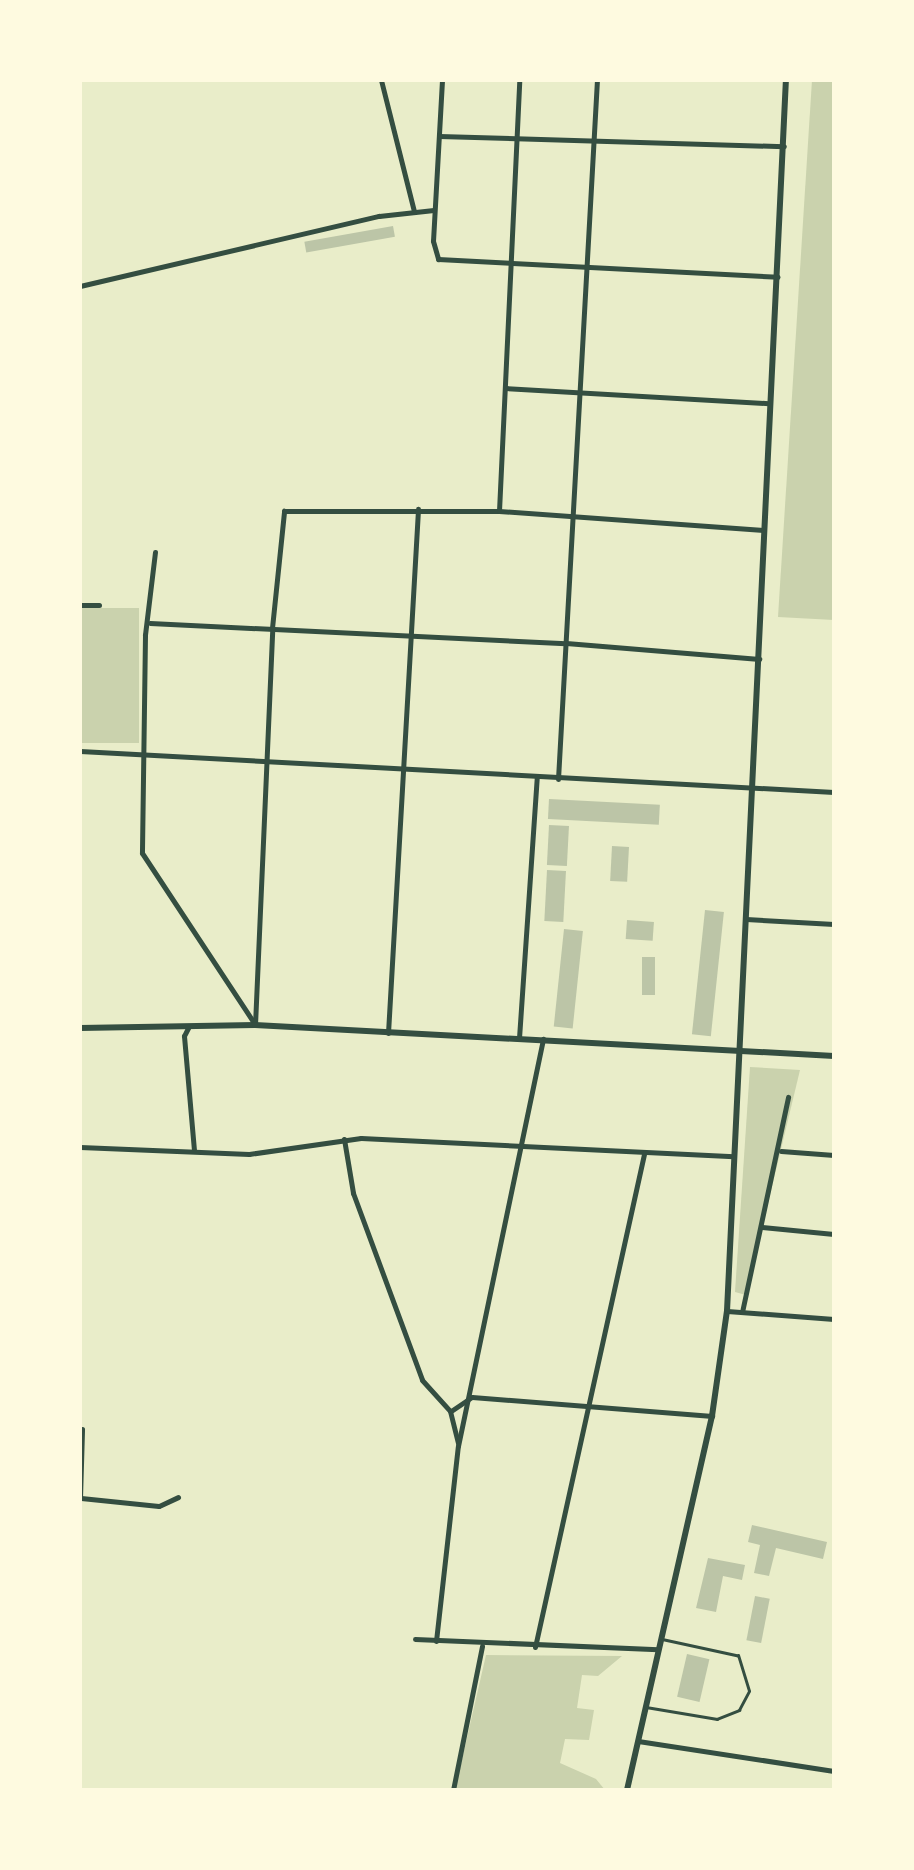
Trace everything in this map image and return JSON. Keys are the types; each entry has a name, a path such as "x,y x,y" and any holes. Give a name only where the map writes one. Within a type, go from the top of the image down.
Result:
{"street":[{"path":"381,80 414,210"},
{"path":"442,80 434,210 438,259 511,266 588,266 778,277"},
{"path":"498,511 519,80"},
{"path":"558,779 597,80"},
{"path":"628,1790 712,1416 727,1311 786,80"},
{"path":"439,136 784,146"},
{"path":"80,286 414,210 434,210"},
{"path":"505,388 769,403"},
{"path":"388,1033 418,509"},
{"path":"255,1025 272,628 284,511 498,511 762,530"},
{"path":"155,552 142,752 142,853 255,1025"},
{"path":"80,605 99,605"},
{"path":"150,623 566,642 759,659"},
{"path":"80,751 834,792"},
{"path":"519,1038 537,776"},
{"path":"746,919 834,924"},
{"path":"80,1028 255,1025 834,1056"},
{"path":"189,1026 184,1036 194,1152"},
{"path":"436,1641 458,1446 472,1397 543,1039"},
{"path":"742,1312 780,1151 788,1097"},
{"path":"80,1147 249,1154 344,1139 737,1156"},
{"path":"344,1139 353,1193 422,1380 450,1411 458,1446"},
{"path":"780,1151 834,1155"},
{"path":"535,1647 644,1154"},
{"path":"762,1227 834,1234"},
{"path":"727,1311 834,1319"},
{"path":"450,1411 472,1397 712,1416"},
{"path":"82,1428 81,1498 158,1506 178,1497"},
{"path":"414,1639 482,1646 658,1649"},
{"path":"453,1790 482,1646"},
{"path":"638,1741 834,1771"}],"lane":[{"path":"645,1707 718,1719 738,1710 750,1690 738,1656 661,1639"}],"green space":[{"path":"812,80 834,80 834,620 778,617"},
{"path":"80,608 139,608 139,743 80,743"},
{"path":"750,1067 800,1070 746,1295 735,1292"},
{"path":"486,1655 622,1656 598,1676 582,1675 577,1708 594,1710 589,1740 565,1739 560,1763 596,1779 605,1790 455,1790"}],"building":[{"path":"393,226 395,237 306,252 304,242"},
{"path":"549,799 660,805 659,825 548,819"},
{"path":"549,825 569,826 567,866 547,865"},
{"path":"612,846 629,847 627,882 610,881"},
{"path":"547,870 566,871 563,922 544,921"},
{"path":"705,910 724,912 711,1036 692,1034"},
{"path":"627,920 654,922 653,941 626,939"},
{"path":"564,929 583,931 573,1028 554,1026"},
{"path":"642,957 655,957 655,995 642,995"},
{"path":"752,1525 827,1542 823,1559 776,1548 769,1576 754,1573 760,1545 748,1542"},
{"path":"708,1558 745,1565 742,1580 723,1576 716,1612 696,1608"},
{"path":"755,1596 770,1599 761,1643 746,1640"},
{"path":"687,1654 709,1659 700,1702 677,1697"}]}
